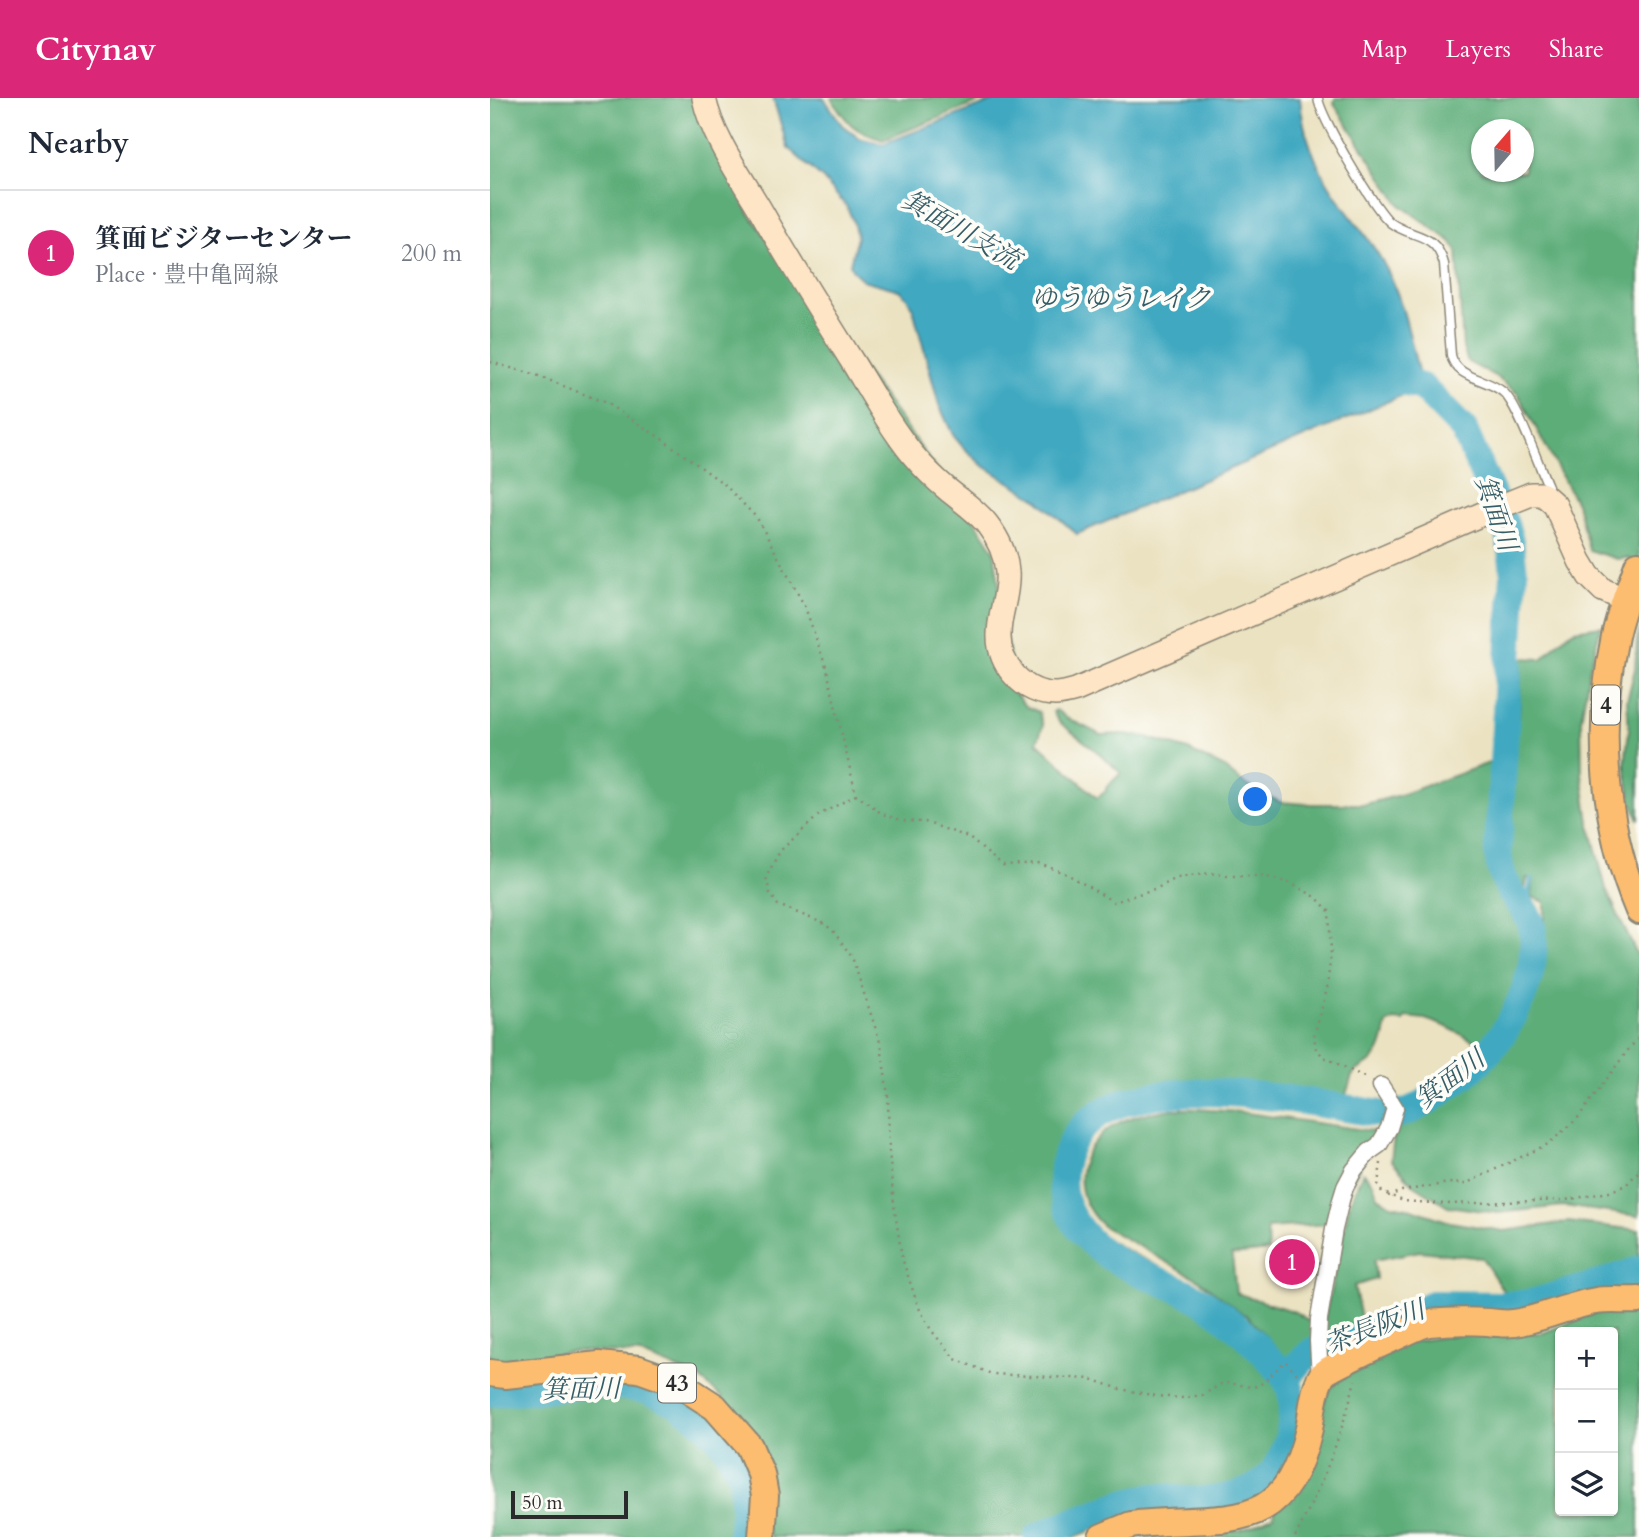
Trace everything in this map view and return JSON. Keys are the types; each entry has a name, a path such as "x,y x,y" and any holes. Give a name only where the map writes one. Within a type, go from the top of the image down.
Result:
{"main road":[{"name":"4","path":"1638,565 1616,633 1605,710 1609,803 1625,873 1639,911"},
{"path":"1102,1537 1130,1525 1215,1522 1247,1517 1272,1504 1288,1488 1297,1471 1308,1433 1313,1362 1329,1369 1426,1323 1513,1323 1596,1301 1639,1300"},
{"name":"43","path":"490,1373 599,1365 639,1369 677,1383 715,1407 749,1446 761,1474 765,1496 762,1537"}],"street":[{"path":"704,98 719,139 783,249 910,451 941,484 979,516 998,541 1007,572 999,634 1001,650 1014,675 1027,686 1041,692 1058,694 1076,690 1535,493 1545,496 1555,505 1589,576 1603,590 1625,604"},
{"path":"1313,1362 1334,1229 1343,1192 1354,1170 1369,1152 1379,1145 1389,1128 1395,1108 1381,1086"}],"lane":[{"path":"1318,98 1321,111 1353,169 1387,219 1396,226 1427,238 1439,252 1444,264 1452,360 1459,370 1493,385 1511,400 1548,486 1545,496"}],"path":[{"path":"490,362 536,375 606,403 724,484 757,518 805,607 827,670 856,795 882,814 904,821 925,822 968,837 1003,866 1040,864 1067,874 1114,902 1157,888 1177,878 1211,873 1263,876 1290,883 1316,897 1329,911 1331,951 1327,989 1314,1036 1316,1049 1324,1057 1381,1086"},
{"path":"856,795 819,815 780,851 766,877 770,893 778,905 825,924 852,957 881,1045 888,1096 894,1205 902,1258 918,1306 931,1330 955,1359 992,1374 1091,1379 1120,1389 1157,1396 1199,1396 1229,1382 1254,1387 1264,1382 1285,1362 1289,1365 1313,1362"},
{"path":"1388,1196 1449,1183 1465,1184 1548,1144 1577,1119 1639,1038"},
{"path":"1382,1161 1378,1185 1382,1192 1403,1201 1446,1204 1566,1200 1618,1189 1626,1185 1639,1171"},
{"path":"1295,1537 1333,1456 1363,1353"}],"green space":[{"path":"490,98 696,98 751,216 994,550 1015,693 1025,706 1039,712 1043,726 1037,742 1097,798 1121,773 1059,722 1053,712 1056,710 1101,735 1147,737 1188,750 1223,767 1244,784 1280,802 1366,804 1400,795 1492,762 1490,869 1500,895 1520,927 1523,942 1517,983 1504,1015 1482,1045 1425,1019 1406,1017 1403,1021 1394,1020 1387,1024 1377,1054 1352,1076 1339,1116 1233,1101 1193,1099 1154,1102 1119,1111 1092,1129 1075,1156 1071,1190 1075,1206 1084,1221 1109,1240 1161,1268 1208,1298 1251,1333 1296,1378 1301,1405 1287,1466 1280,1479 1257,1503 1122,1519 1074,1537 770,1537 722,1397 698,1377 640,1354 572,1351 504,1365 490,1364"},
{"path":"831,98 989,98 883,140 852,125"},
{"path":"1335,98 1639,98 1639,563 1589,550 1578,507 1518,394 1495,376 1468,362 1463,348 1457,252 1452,242 1400,205 1334,104"},
{"path":"1601,626 1589,672 1581,720 1582,774 1589,822 1606,889 1639,959 1639,1216 1563,1206 1498,1213 1448,1206 1413,1184 1391,1160 1396,1121 1438,1104 1473,1081 1488,1067 1513,1033 1535,987 1543,955 1545,902 1532,897 1533,879 1527,878 1524,894 1513,870 1508,844 1515,719 1519,718 1522,658 1542,659 1574,630"},
{"path":"1639,629 1639,820 1631,799 1625,765 1629,728 1627,700 1635,669"},
{"path":"1173,1109 1240,1112 1379,1132 1330,1224 1267,1228 1268,1251 1232,1255 1236,1293 1295,1312 1314,1324 1315,1357 1298,1371 1246,1315 1199,1280 1103,1226 1085,1201 1081,1187 1084,1159 1101,1135 1129,1119"},
{"path":"1363,1172 1373,1183 1378,1197 1392,1205 1450,1222 1504,1231 1568,1222 1639,1230 1639,1290 1517,1312 1482,1258 1420,1251 1374,1260 1376,1279 1354,1286 1363,1327 1417,1302 1425,1314 1342,1351 1323,1355 1323,1326 1350,1202"},
{"path":"1639,1308 1639,1537 1127,1537 1240,1530 1273,1516 1331,1386 1409,1342 1470,1333 1543,1333 1555,1328 1555,1516 1618,1516 1618,1327 1558,1327 1596,1312"},
{"path":"606,1396 644,1399 674,1411 707,1440 734,1481 730,1537 490,1537 490,1402"}],"water":[{"name":"ゆうゆうレイク","path":"773,98 824,98 842,125 859,138 883,144 1001,98 1300,98 1311,148 1327,183 1376,251 1396,289 1422,387 1077,534 1037,499 982,465 953,435 939,405 908,299 899,290 863,280 853,271 850,264 857,237 847,207 823,179 788,148"}],"waterway":[{"name":"箕面川","path":"1038,1537 1136,1500 1164,1497 1208,1500 1247,1492 1258,1486 1275,1469 1291,1427 1293,1403 1288,1383 1261,1350 1201,1301 1105,1254 1075,1223 1066,1205 1062,1174 1067,1153 1088,1122 1121,1104 1163,1094 1211,1092 1309,1102 1386,1115 1402,1113 1431,1099 1478,1063 1511,1020 1526,986 1533,950 1531,922 1504,879 1498,850 1514,572 1510,541 1464,430 1422,387 1387,378"},
{"path":"1526,912 1531,879"},
{"name":"茶長阪川","path":"1287,1380 1296,1366 1313,1351 1357,1339 1432,1304 1531,1303 1639,1270"},
{"name":"箕面川","path":"490,1393 605,1384 647,1390 679,1404 707,1425 727,1448 743,1476 744,1513 741,1537"}],"place":[{"name":"箕面ビジターセンター","path":"1292,1262"}],"water label":[{"name":"箕面川支流","path":"961,230"}]}
